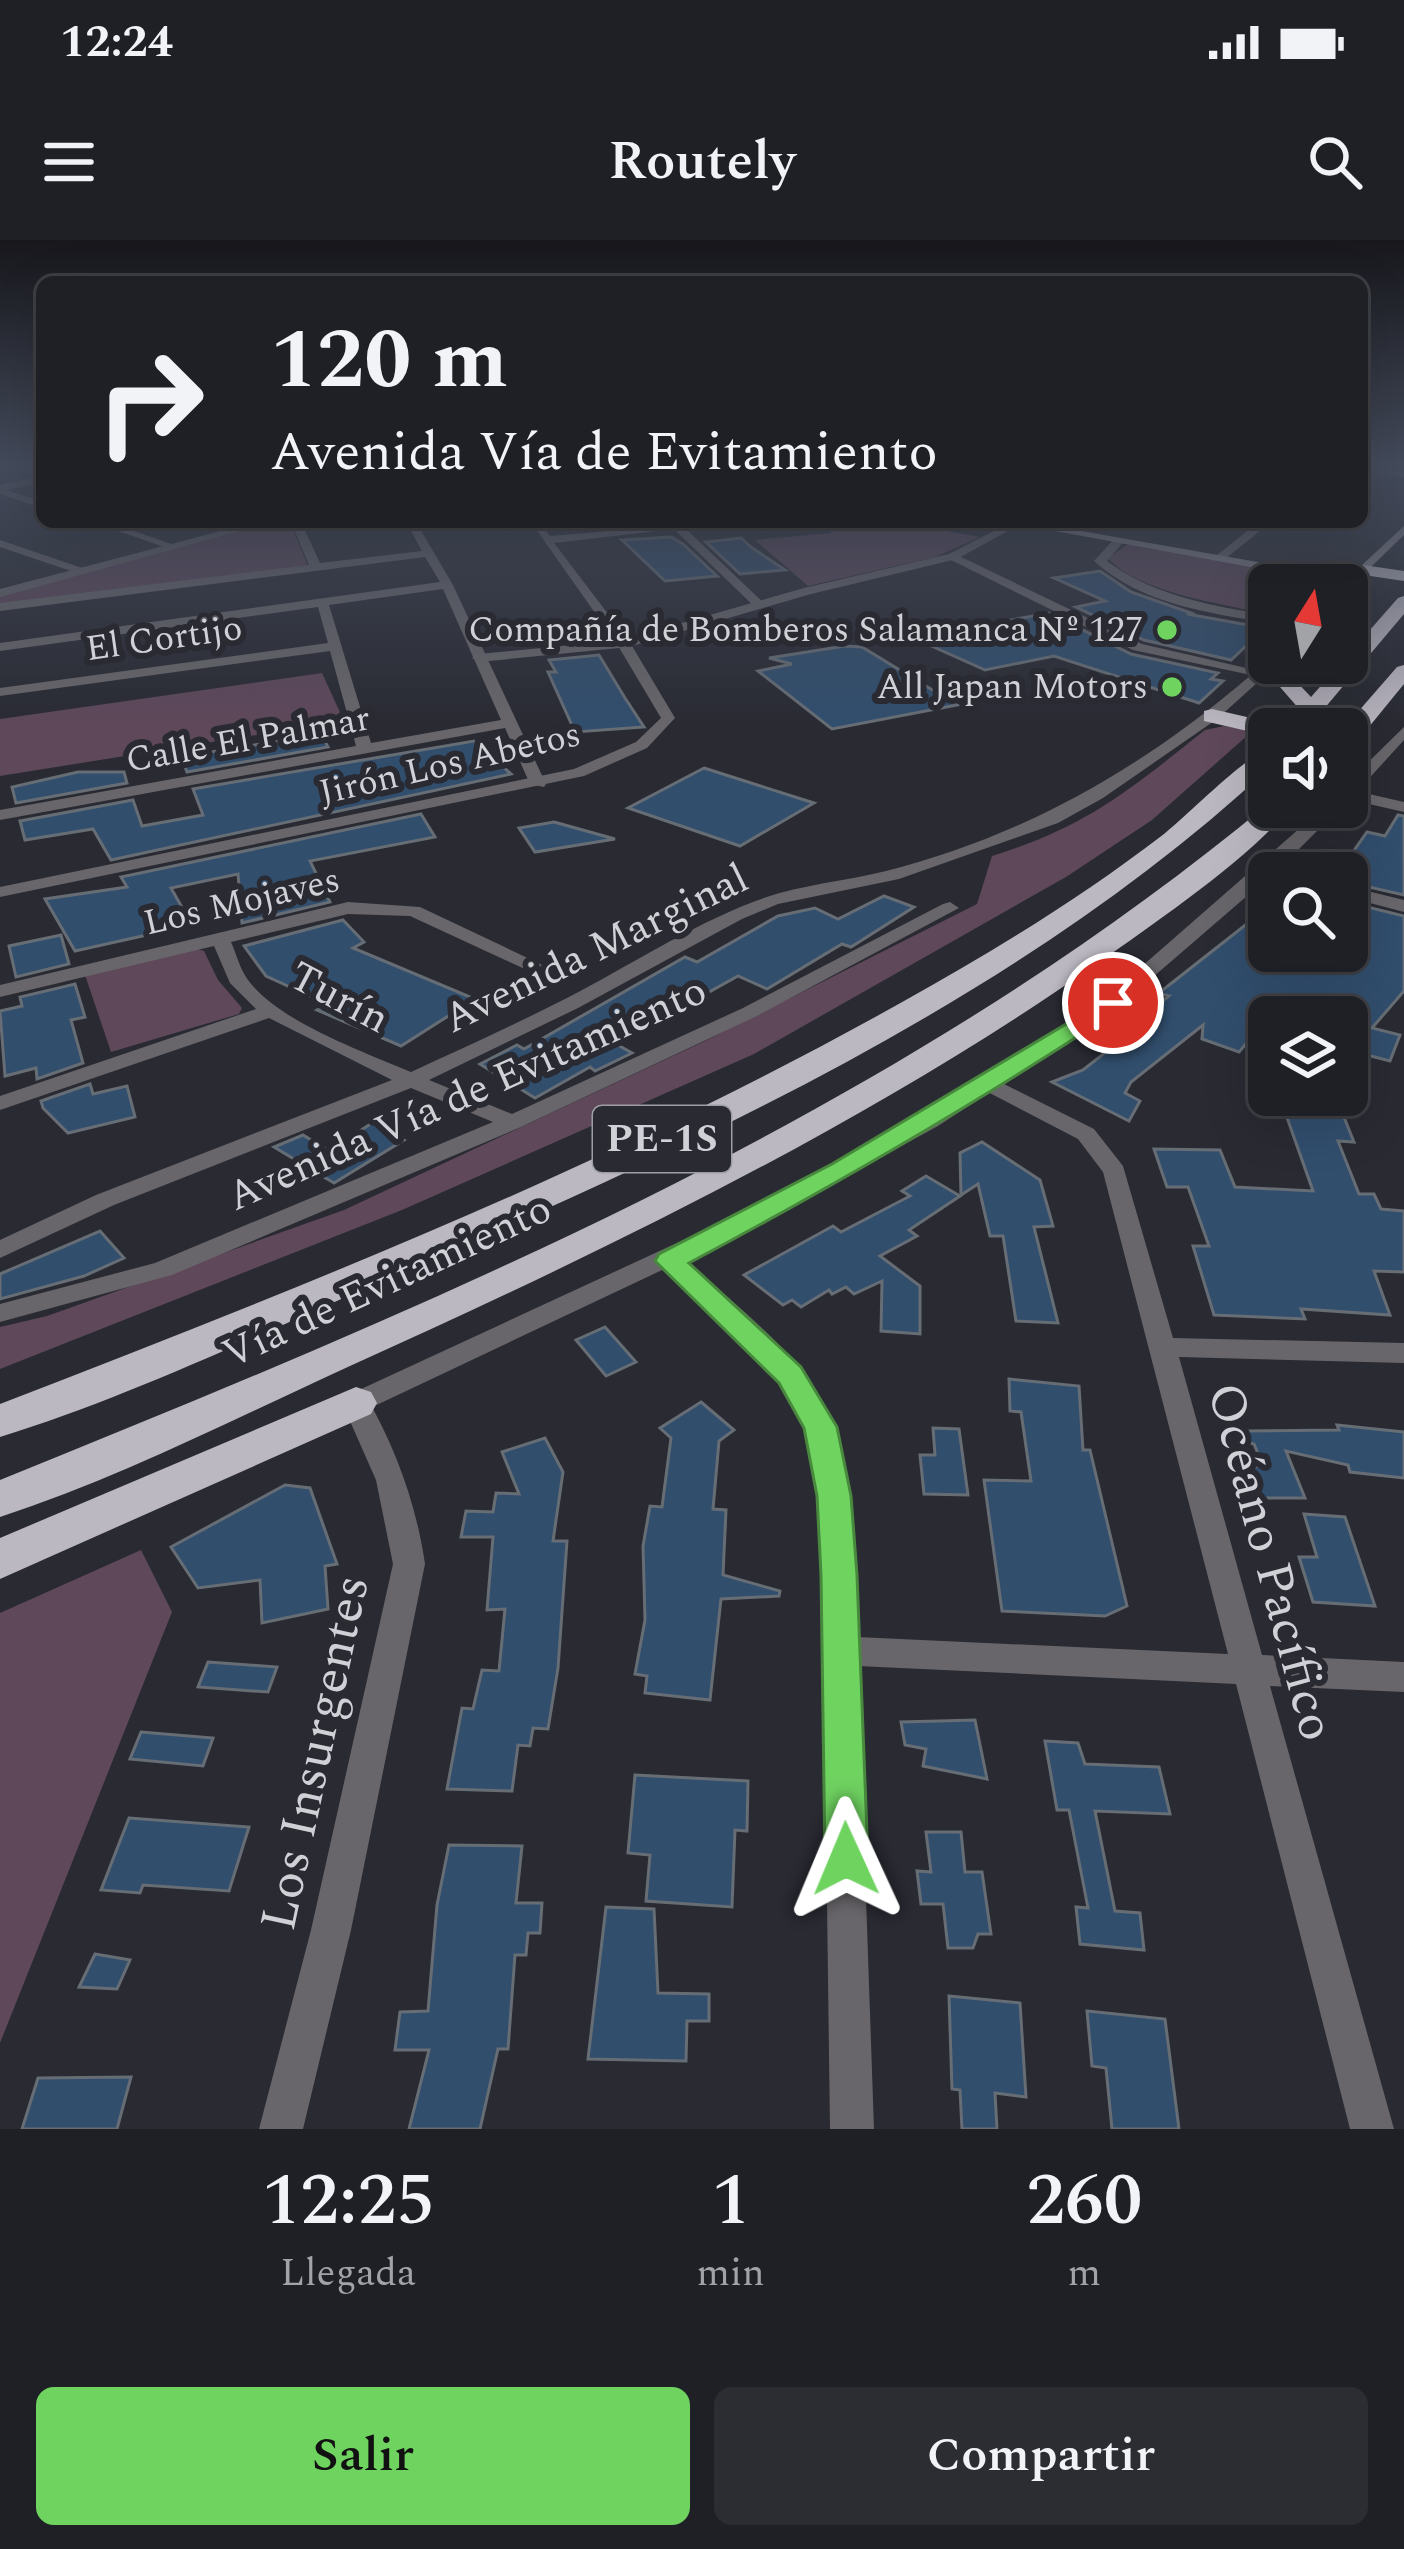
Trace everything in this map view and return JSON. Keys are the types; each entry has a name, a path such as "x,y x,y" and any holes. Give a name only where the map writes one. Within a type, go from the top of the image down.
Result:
{"highway":[{"path":"1368,579 1404,576"},
{"path":"1314,708 1404,602"},
{"path":"1368,629 1383,629"},
{"path":"1368,714 1404,671"},
{"path":"1288,684 1310,708"},
{"path":"1212,716 1248,724"},
{"name":"Vía de Evitamiento","path":"0,1421 404,1257 772,1084 906,1013 1060,918 1171,840 1248,774"},
{"name":"Vía de Evitamiento","path":"0,1499 449,1306 781,1142 1070,969 1175,894 1254,828"},
{"path":"0,1559 356,1403"}],"main road":[{"path":"1218,551 1226,552"},
{"path":"1222,551 1281,564"}],"street":[{"path":"24,551 81,571"},
{"path":"0,593 158,551"},
{"path":"309,551 316,568"},
{"name":"Jirón Los Abetos","path":"0,892 538,784 608,761 664,728 666,708 556,551"},
{"path":"704,551 761,605"},
{"path":"479,658 624,644 964,551"},
{"path":"1108,551 1100,560 1121,576 1189,602 1248,615"},
{"path":"0,607 430,553 538,784"},
{"path":"953,557 1138,647 1248,665"},
{"path":"0,647 447,585"},
{"path":"323,604 365,749"},
{"name":"El Cortijo","path":"0,692 336,646"},
{"name":"Avenida Marginal","path":"0,1250 105,1200 410,1081 571,1004 735,914 773,900 893,875 1052,820 1097,796 1212,716 1248,684"},
{"name":"Calle El Palmar","path":"0,815 507,723"},
{"path":"1368,770 1404,730"},
{"path":"1368,798 1404,807"},
{"path":"1293,852 1314,828"},
{"path":"356,1403 670,1261 842,1170 990,1084 1113,1003 1248,894"},
{"path":"1368,897 1404,906"},
{"name":"Los Mojaves","path":"0,991 313,914 384,907 439,921 560,978"},
{"name":"Avenida Vía de Evitamiento","path":"0,1313 164,1269 513,1122 750,1012 950,908"},
{"name":"Turín","path":"221,940 242,986 272,1010 410,1081 513,1122"},
{"path":"0,1103 272,1010"},
{"name":"Océano Pacífico","path":"990,1084 1086,1134 1110,1160 1372,2129"},
{"path":"670,1261 790,1375 820,1427 834,1496 842,1652 852,2129"},
{"path":"1162,1347 1404,1353"},
{"name":"Los Insurgentes","path":"281,2129 332,1930 409,1564 396,1489 382,1450 356,1403"},
{"path":"842,1652 1404,1677"}],"shaded area":[{"path":"164,551 302,551 308,566 0,604 0,595"},
{"path":"768,551 948,551 935,557 808,586"},
{"path":"1118,551 1168,551 1248,566 1248,609 1160,588 1121,570 1108,558"},
{"path":"322,673 344,721 0,776 0,719"},
{"path":"1224,726 1243,729 1248,735 1152,820 1066,877 754,1054 402,1210 0,1369 0,1327 47,1316 344,1210 707,1040 977,904 992,856 1081,819 1129,789 1205,730"},
{"path":"204,951 218,980 242,1008 239,1014 111,1052 85,975"},
{"path":"141,1550 172,1612 0,2043 0,1613"}],"building":[{"path":"634,551 691,551 717,576 665,581"},
{"path":"716,551 757,551 785,570 740,574"},
{"path":"1100,571 1131,592 1191,613 1187,614 1248,625 1248,644 1231,660 1144,640 1076,607 1105,601 1054,578"},
{"path":"1049,613 1131,654 1218,673 1211,679 1223,681 1199,703 1054,656 985,670 914,638"},
{"path":"862,647 957,705 832,729 758,671 792,664 769,658"},
{"path":"599,655 644,727 575,732 548,672 556,672 549,660"},
{"path":"321,734 328,747 187,772 181,757"},
{"path":"474,741 511,774 111,860 93,829 25,840 20,821 133,800 142,826 203,815 193,789"},
{"path":"704,768 814,803 740,846 628,808"},
{"path":"78,772 124,772 127,783 16,803 12,787"},
{"path":"421,814 435,837 310,861 330,902 242,923 238,874 171,888 192,925 75,951 45,899 127,887 121,877"},
{"path":"1398,815 1404,816 1404,895 1368,887 1368,852 1353,852 1367,832 1385,836"},
{"path":"554,822 615,839 535,852 519,828"},
{"path":"884,896 914,907 851,947 842,944 767,989 738,976 616,1044 632,1053 595,1071 590,1067 535,1098 480,1064 517,1045 524,1049 685,957 697,962 778,916 815,908 838,919"},
{"path":"1368,907 1404,916 1404,991 1372,1028 1400,1035 1390,1061 1368,1055 1368,996 1248,996 1248,1042 1239,1052 1202,1039 1203,1025 1131,1082 1125,1093 1140,1101 1129,1121 1052,1082 1083,1070 1143,1023 1140,1020 1169,996 1159,993 1248,923 1248,972 1368,972"},
{"path":"343,920 364,942 353,948 475,999 401,1046 317,1010 327,1004 266,976 244,946"},
{"path":"61,935 69,964 16,977 9,946"},
{"path":"75,984 85,1017 71,1020 83,1063 37,1079 36,1068 5,1076 0,1011 22,1006 20,997"},
{"path":"90,1084 93,1094 127,1086 135,1117 68,1133 43,1108 41,1101"},
{"path":"1286,1116 1343,1116 1354,1142 1338,1141 1359,1194 1374,1194 1381,1209 1404,1211 1404,1272 1374,1271 1390,1315 1301,1309 1305,1319 1214,1315 1193,1246 1209,1246 1188,1187 1167,1187 1154,1149 1220,1150 1235,1187 1313,1191"},
{"path":"372,1123 404,1140 334,1183 274,1147 303,1135 329,1151"},
{"path":"982,1142 1040,1180 1053,1226 1034,1227 1058,1323 1016,1321 1003,1236 990,1236 978,1184 961,1195 960,1153"},
{"path":"926,1176 960,1196 909,1230 917,1236 880,1256 920,1286 920,1334 881,1331 882,1281 854,1294 846,1287 832,1294 829,1290 801,1307 792,1300 783,1305 744,1275 833,1226 841,1232 910,1196 902,1191"},
{"path":"100,1231 124,1258 84,1276 0,1299 0,1274"},
{"path":"605,1327 636,1362 606,1376 576,1340"},
{"path":"1009,1379 1079,1386 1083,1450 1090,1450 1127,1606 1105,1616 1002,1611 984,1480 1031,1481 1021,1412 1010,1411"},
{"path":"701,1402 734,1430 719,1441 713,1509 726,1510 723,1575 780,1591 779,1596 721,1599 710,1700 645,1693 647,1676 635,1674 645,1620 643,1546 650,1506 662,1507 671,1438 660,1428"},
{"path":"1337,1425 1404,1432 1404,1478 1350,1472 1348,1465 1286,1451 1305,1498 1247,1498 1235,1467 1263,1466 1254,1444 1245,1442 1246,1431 1339,1430"},
{"path":"933,1428 959,1429 968,1495 924,1494 920,1455 935,1455"},
{"path":"545,1438 563,1472 553,1541 567,1541 558,1668 548,1729 533,1728 530,1746 518,1745 512,1791 447,1789 462,1708 473,1709 482,1670 499,1671 505,1609 487,1610 493,1537 461,1537 466,1511 493,1512 496,1493 519,1494 502,1452"},
{"path":"285,1485 310,1488 337,1564 325,1566 328,1609 262,1623 260,1580 198,1588 171,1547"},
{"path":"1304,1514 1345,1517 1375,1606 1313,1602 1299,1557 1317,1557"},
{"path":"208,1662 277,1667 268,1692 198,1687"},
{"path":"975,1720 987,1779 923,1766 926,1749 905,1745 901,1722"},
{"path":"141,1732 213,1738 203,1766 130,1759"},
{"path":"1045,1741 1078,1743 1085,1764 1159,1767 1170,1814 1095,1811 1115,1911 1140,1913 1144,1950 1080,1944 1076,1907 1088,1908 1069,1810 1057,1810"},
{"path":"635,1775 748,1781 747,1831 735,1830 732,1907 646,1901 650,1855 628,1853"},
{"path":"129,1818 249,1827 229,1891 143,1885 140,1893 101,1890"},
{"path":"926,1832 961,1832 965,1872 982,1872 991,1934 978,1934 973,1948 948,1948 943,1904 921,1904 917,1871 931,1872"},
{"path":"449,1845 522,1846 516,1903 542,1903 540,1933 528,1933 526,1955 515,1955 508,2049 498,2049 480,2129 409,2129 429,2050 395,2050 400,2012 428,2011 437,1905"},
{"path":"606,1907 654,1909 658,1993 709,1994 709,2021 687,2021 686,2061 588,2059"},
{"path":"95,1954 130,1960 117,1989 79,1987"},
{"path":"949,1996 1020,2003 1026,2097 995,2093 997,2129 962,2129 960,2090 952,2089"},
{"path":"1087,2011 1165,2019 1179,2129 1112,2129 1106,2068 1092,2066"},
{"path":"131,2077 117,2129 22,2129 38,2078"}],"place":[{"name":"Compañía de Bomberos Salamanca Nº 127","path":"1167,630"},
{"name":"All Japan Motors","path":"1172,687"}],"route":[{"path":"846,1859 839,1575 834,1496 820,1427 790,1375 670,1261 842,1170 990,1084 1113,1003"}]}
